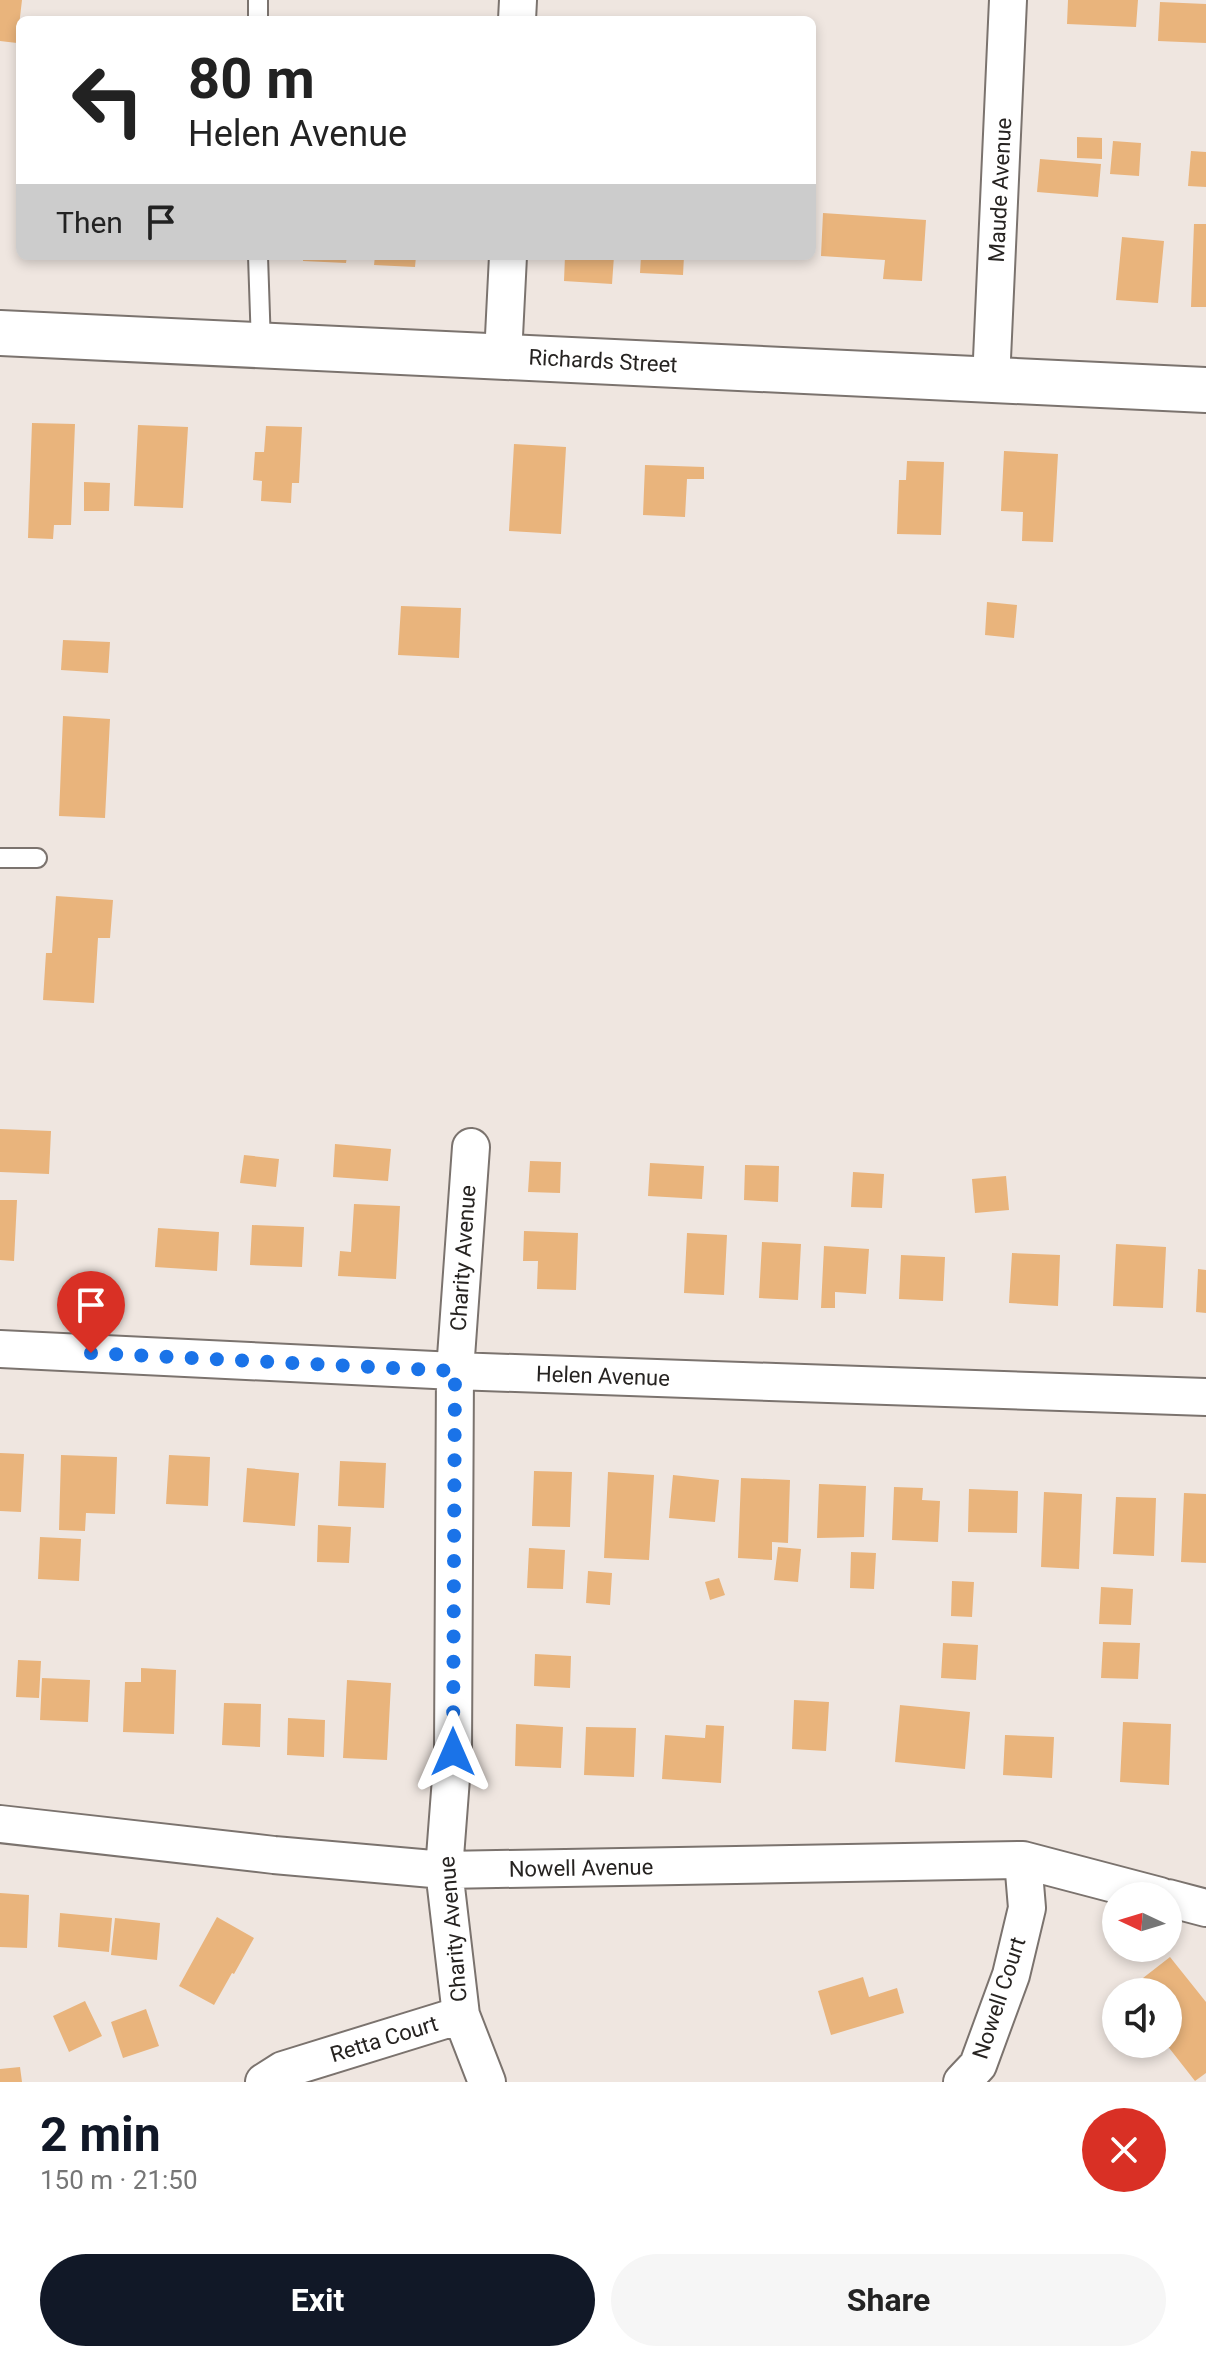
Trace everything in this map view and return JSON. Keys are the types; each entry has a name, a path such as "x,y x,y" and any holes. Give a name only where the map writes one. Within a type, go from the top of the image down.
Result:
{"street":[{"name":"Maude Avenue","path":"991,381 1008,0"},
{"path":"503,356 508,260"},
{"name":"Richards Street","path":"0,333 1206,390"},
{"name":"Charity Avenue","path":"471,1147 455,1371 453,1752 444,1870 461,2015 487,2082"},
{"name":"Helen Avenue","path":"0,1349 455,1371 1206,1397"},
{"name":"Nowell Avenue","path":"0,1824 274,1855 444,1870 1023,1860 1107,1882"},
{"name":"Nowell Court","path":"962,2082 978,2065 1011,1975 1027,1908 1023,1860"},
{"path":"1182,1902 1206,1908"},
{"name":"Retta Court","path":"264,2082 283,2070 461,2015"}],"lane":[{"path":"258,260 261,345"},
{"path":"0,858 37,858"}],"building":[{"path":"0,0 22,0 20,16 16,16 16,43 0,41"},
{"path":"1068,0 1138,0 1136,27 1067,24"},
{"path":"1160,2 1206,4 1206,43 1158,41"},
{"path":"1077,137 1102,138 1102,159 1077,158"},
{"path":"1113,141 1141,143 1139,176 1110,174"},
{"path":"1191,151 1206,152 1206,187 1188,186"},
{"path":"1040,159 1101,164 1098,197 1037,192"},
{"path":"823,213 926,220 922,281 883,279 885,260 821,256"},
{"path":"1194,224 1206,224 1206,307 1191,307"},
{"path":"1122,237 1164,241 1158,303 1116,300"},
{"path":"303,260 346,260 346,263"},
{"path":"375,260 416,260 415,267 374,265"},
{"path":"565,260 614,260 612,284 564,281"},
{"path":"641,260 684,260 683,275 640,273"},
{"path":"32,423 75,424 71,525 54,525 53,539 28,538"},
{"path":"138,425 188,427 183,508 134,506"},
{"path":"266,426 302,427 299,483 292,483 291,503 261,501 262,481 253,480 255,452 264,452"},
{"path":"514,444 566,447 561,534 509,531"},
{"path":"1004,451 1058,454 1053,542 1022,541 1023,512 1001,511"},
{"path":"907,461 944,462 941,535 897,534 899,480 906,480"},
{"path":"645,465 704,467 704,479 687,479 685,517 643,515"},
{"path":"84,482 110,483 109,511 84,511"},
{"path":"987,602 1017,605 1014,638 985,635"},
{"path":"401,606 461,608 459,658 398,655"},
{"path":"63,640 110,642 108,673 61,670"},
{"path":"63,716 110,719 105,818 59,816"},
{"path":"56,896 113,900 110,938 98,938 94,1003 43,1000 46,953 52,953"},
{"path":"0,1129 51,1131 49,1174 0,1172"},
{"path":"335,1144 391,1149 388,1181 333,1177"},
{"path":"244,1155 279,1159 276,1187 240,1183"},
{"path":"530,1161 561,1162 560,1193 528,1192"},
{"path":"650,1163 704,1166 702,1199 648,1196"},
{"path":"745,1165 779,1166 778,1202 744,1200"},
{"path":"853,1172 884,1174 882,1208 851,1207"},
{"path":"1006,1176 1009,1210 975,1213 972,1179"},
{"path":"0,1200 17,1200 14,1261 0,1260"},
{"path":"354,1204 400,1206 396,1279 338,1276 340,1251 351,1252"},
{"path":"252,1225 304,1227 302,1267 250,1265"},
{"path":"158,1228 219,1232 217,1271 155,1267"},
{"path":"524,1231 578,1233 576,1290 537,1289 538,1261 523,1261"},
{"path":"687,1233 727,1235 724,1295 684,1293"},
{"path":"762,1242 801,1244 798,1300 759,1298"},
{"path":"1116,1244 1166,1247 1163,1308 1113,1306"},
{"path":"824,1246 869,1249 866,1294 835,1292 835,1308 821,1308"},
{"path":"1012,1253 1060,1255 1058,1306 1009,1303"},
{"path":"901,1255 945,1257 943,1301 899,1299"},
{"path":"1198,1269 1206,1270 1206,1313 1196,1312"},
{"path":"0,1453 24,1454 21,1512 0,1511"},
{"path":"61,1455 117,1457 115,1514 86,1513 85,1531 59,1530"},
{"path":"169,1455 210,1457 208,1506 166,1504"},
{"path":"340,1461 386,1463 384,1508 338,1506"},
{"path":"247,1468 299,1473 295,1526 243,1522"},
{"path":"534,1471 572,1472 570,1527 532,1526"},
{"path":"608,1472 654,1475 649,1560 604,1558"},
{"path":"673,1475 719,1480 715,1522 669,1518"},
{"path":"741,1478 790,1480 788,1543 772,1542 772,1560 738,1558"},
{"path":"819,1484 866,1486 864,1537 817,1538"},
{"path":"894,1487 923,1488 922,1500 940,1501 938,1542 892,1540"},
{"path":"969,1489 1018,1491 1017,1533 968,1532"},
{"path":"1044,1492 1082,1494 1079,1569 1041,1567"},
{"path":"1184,1493 1206,1494 1206,1563 1181,1562"},
{"path":"1116,1497 1156,1498 1154,1556 1113,1554"},
{"path":"318,1525 351,1527 349,1563 317,1562"},
{"path":"40,1537 81,1539 79,1581 38,1579"},
{"path":"778,1547 801,1549 798,1582 774,1580"},
{"path":"529,1548 565,1550 563,1589 527,1588"},
{"path":"851,1552 876,1553 874,1589 850,1588"},
{"path":"588,1571 612,1573 610,1605 586,1603"},
{"path":"719,1578 725,1595 710,1600 705,1582"},
{"path":"952,1581 974,1582 972,1617 951,1616"},
{"path":"1101,1587 1133,1589 1131,1625 1099,1624"},
{"path":"1103,1642 1140,1643 1138,1679 1101,1678"},
{"path":"943,1643 978,1645 976,1680 941,1678"},
{"path":"535,1654 571,1656 570,1688 534,1686"},
{"path":"18,1660 41,1661 39,1698 16,1697"},
{"path":"141,1668 176,1670 174,1734 123,1732 125,1682 141,1682"},
{"path":"42,1678 90,1680 88,1722 40,1720"},
{"path":"347,1680 391,1683 387,1760 343,1758"},
{"path":"794,1700 829,1702 826,1751 792,1749"},
{"path":"224,1703 261,1704 260,1747 222,1745"},
{"path":"900,1705 970,1712 965,1769 895,1762"},
{"path":"288,1718 325,1720 324,1757 287,1755"},
{"path":"1123,1722 1171,1724 1169,1785 1120,1782"},
{"path":"516,1724 563,1727 561,1768 515,1766"},
{"path":"706,1725 724,1726 721,1783 662,1779 665,1735 705,1738"},
{"path":"586,1727 636,1728 634,1777 584,1775"},
{"path":"1005,1735 1054,1737 1052,1778 1003,1775"},
{"path":"0,1893 29,1895 27,1948 0,1947"},
{"path":"60,1913 112,1918 109,1952 58,1947"},
{"path":"217,1917 254,1938 214,2005 179,1986"},
{"path":"115,1918 160,1923 157,1960 111,1955"},
{"path":"1164,1962 1174,1962 1206,2002 1206,2073 1195,2081 1177,2058 1182,2058 1182,1978 1143,1978"},
{"path":"863,1977 869,1997 897,1988 904,2013 831,2035 818,1991"},
{"path":"85,2001 102,2036 69,2052 53,2016"},
{"path":"146,2009 159,2046 123,2058 111,2022"},
{"path":"20,2067 22,2082 0,2082 0,2069"}],"route":[{"path":"91,1353 455,1371 453,1752"}]}
